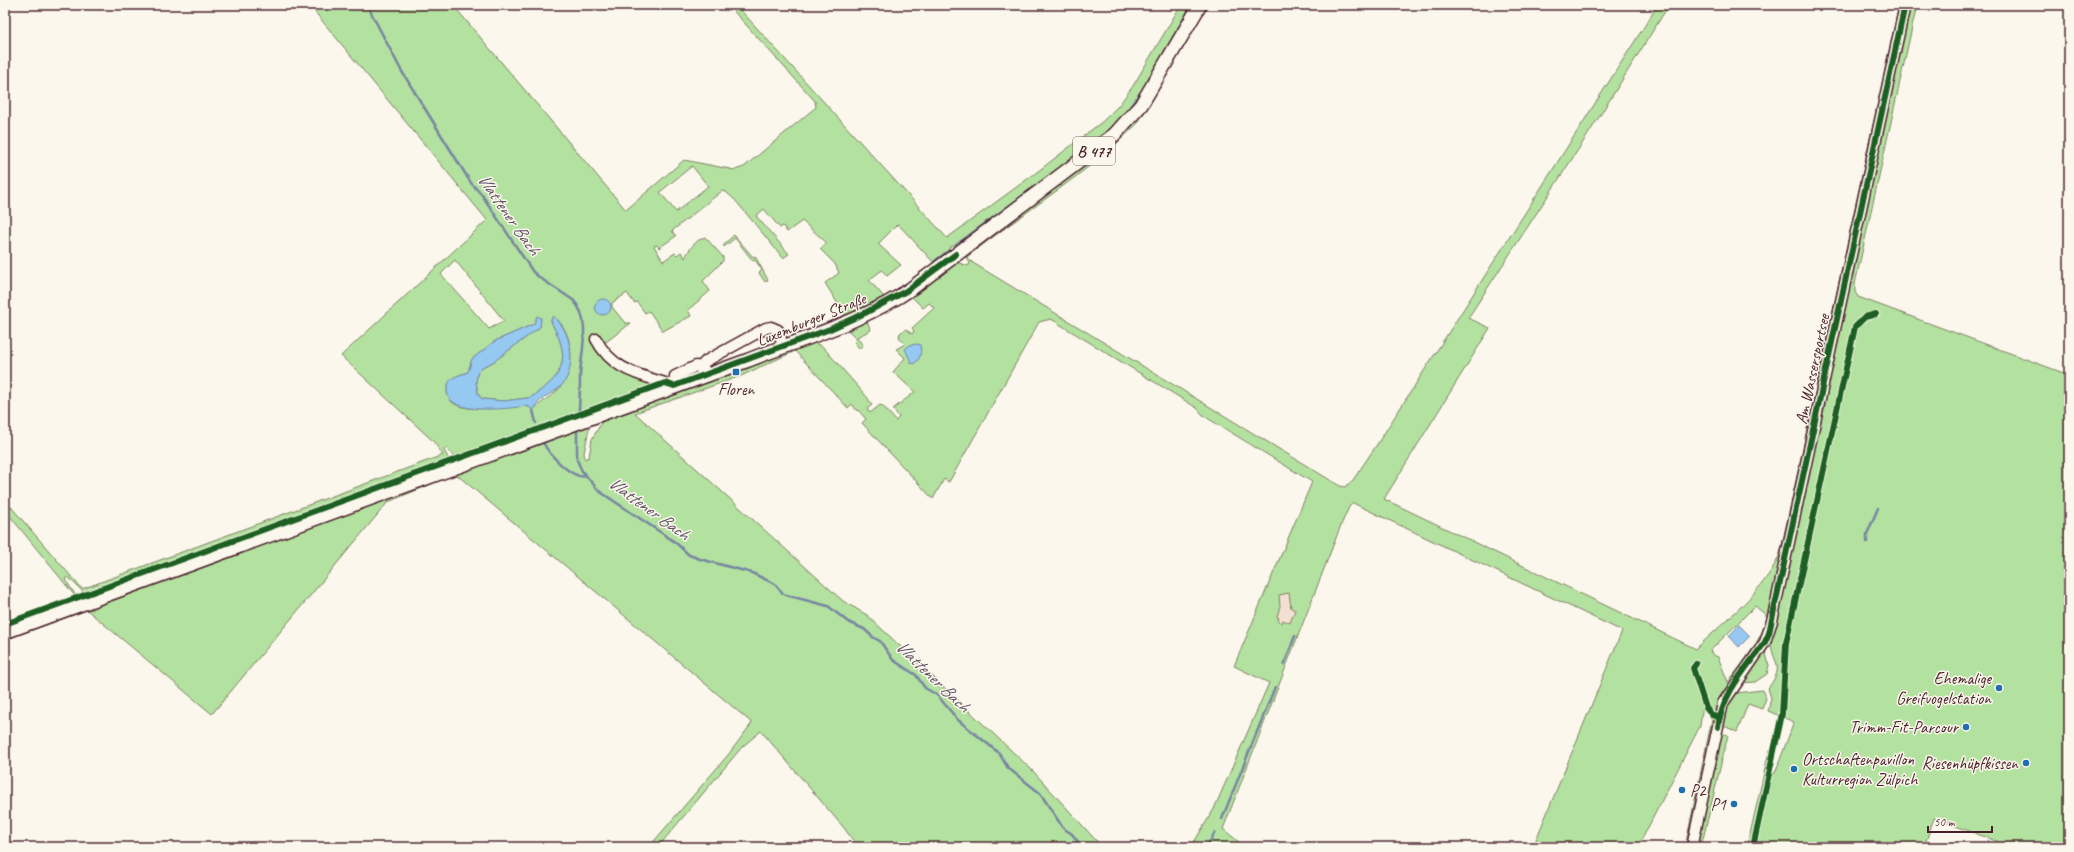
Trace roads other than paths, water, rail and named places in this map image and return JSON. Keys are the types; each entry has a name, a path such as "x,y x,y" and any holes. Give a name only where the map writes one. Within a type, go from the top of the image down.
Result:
{"main road":[{"name":"Luxemburger Straße","path":"5,632 587,419 705,373 783,346 858,316 906,291 1108,140 1124,125 1141,105 1200,5"}],"street":[{"name":"Am Wassersportsee","path":"1692,847 1723,703 1765,642 1769,633 1905,5"},
{"path":"705,373 703,364 706,361 766,328 771,327 778,330 783,346"},
{"path":"596,339 604,353 614,363 638,374 674,386"}],"water":[{"path":"603,299 610,304 611,307 606,314 603,315 596,310 595,307 600,300"},
{"path":"537,316 541,318 540,327 493,362 482,367 478,371 476,382 478,394 482,399 504,401 527,398 534,395 551,382 560,370 563,356 560,342 551,320 553,316 564,329 568,338 571,356 565,381 559,388 541,400 533,410 527,406 495,409 468,408 457,405 450,399 447,391 451,379 468,372 472,359 495,341 534,324"},
{"path":"918,344 921,348 920,357 915,363 912,364 905,349 910,345"},
{"path":"1739,625 1750,636 1739,647 1729,636"}],"waterway":[{"name":"Vlattener Bach","path":"367,5 401,70 471,183 482,195 533,272 573,300 579,308 584,326 584,336 578,418"},
{"path":"1163,55 1192,5"},
{"path":"1128,110 1140,93"},
{"path":"1106,133 1116,123"},
{"path":"956,245 1044,180"},
{"path":"935,261 948,251"},
{"path":"533,410 536,423"},
{"name":"Vlattener Bach","path":"577,427 577,460 582,471 599,491 675,542 689,555 752,573 775,584 782,593 828,606 848,622 864,629 880,641 893,660 916,675 925,688 937,695 958,720 999,753 1008,768 1040,793 1063,828 1072,834 1082,847"},
{"path":"543,442 550,453 561,465 574,474 586,476"},
{"path":"1867,542 1867,534 1878,508"},
{"path":"1284,665 1295,636"},
{"path":"1222,819 1275,687"},
{"path":"1207,847 1215,832"}],"place":[{"name":"Floren","path":"736,372"},
{"name":"Ehemalige Greifvogelstation","path":"1999,688"},
{"name":"Trimm-Fit-Parcour","path":"1966,727"},
{"name":"Riesenhüpfkissen","path":"2026,763"},
{"name":"Ortschaftenpavillon Kulturregion Zülpich","path":"1794,769"},
{"name":"P2","path":"1682,790"},
{"name":"P1","path":"1734,804"}]}
